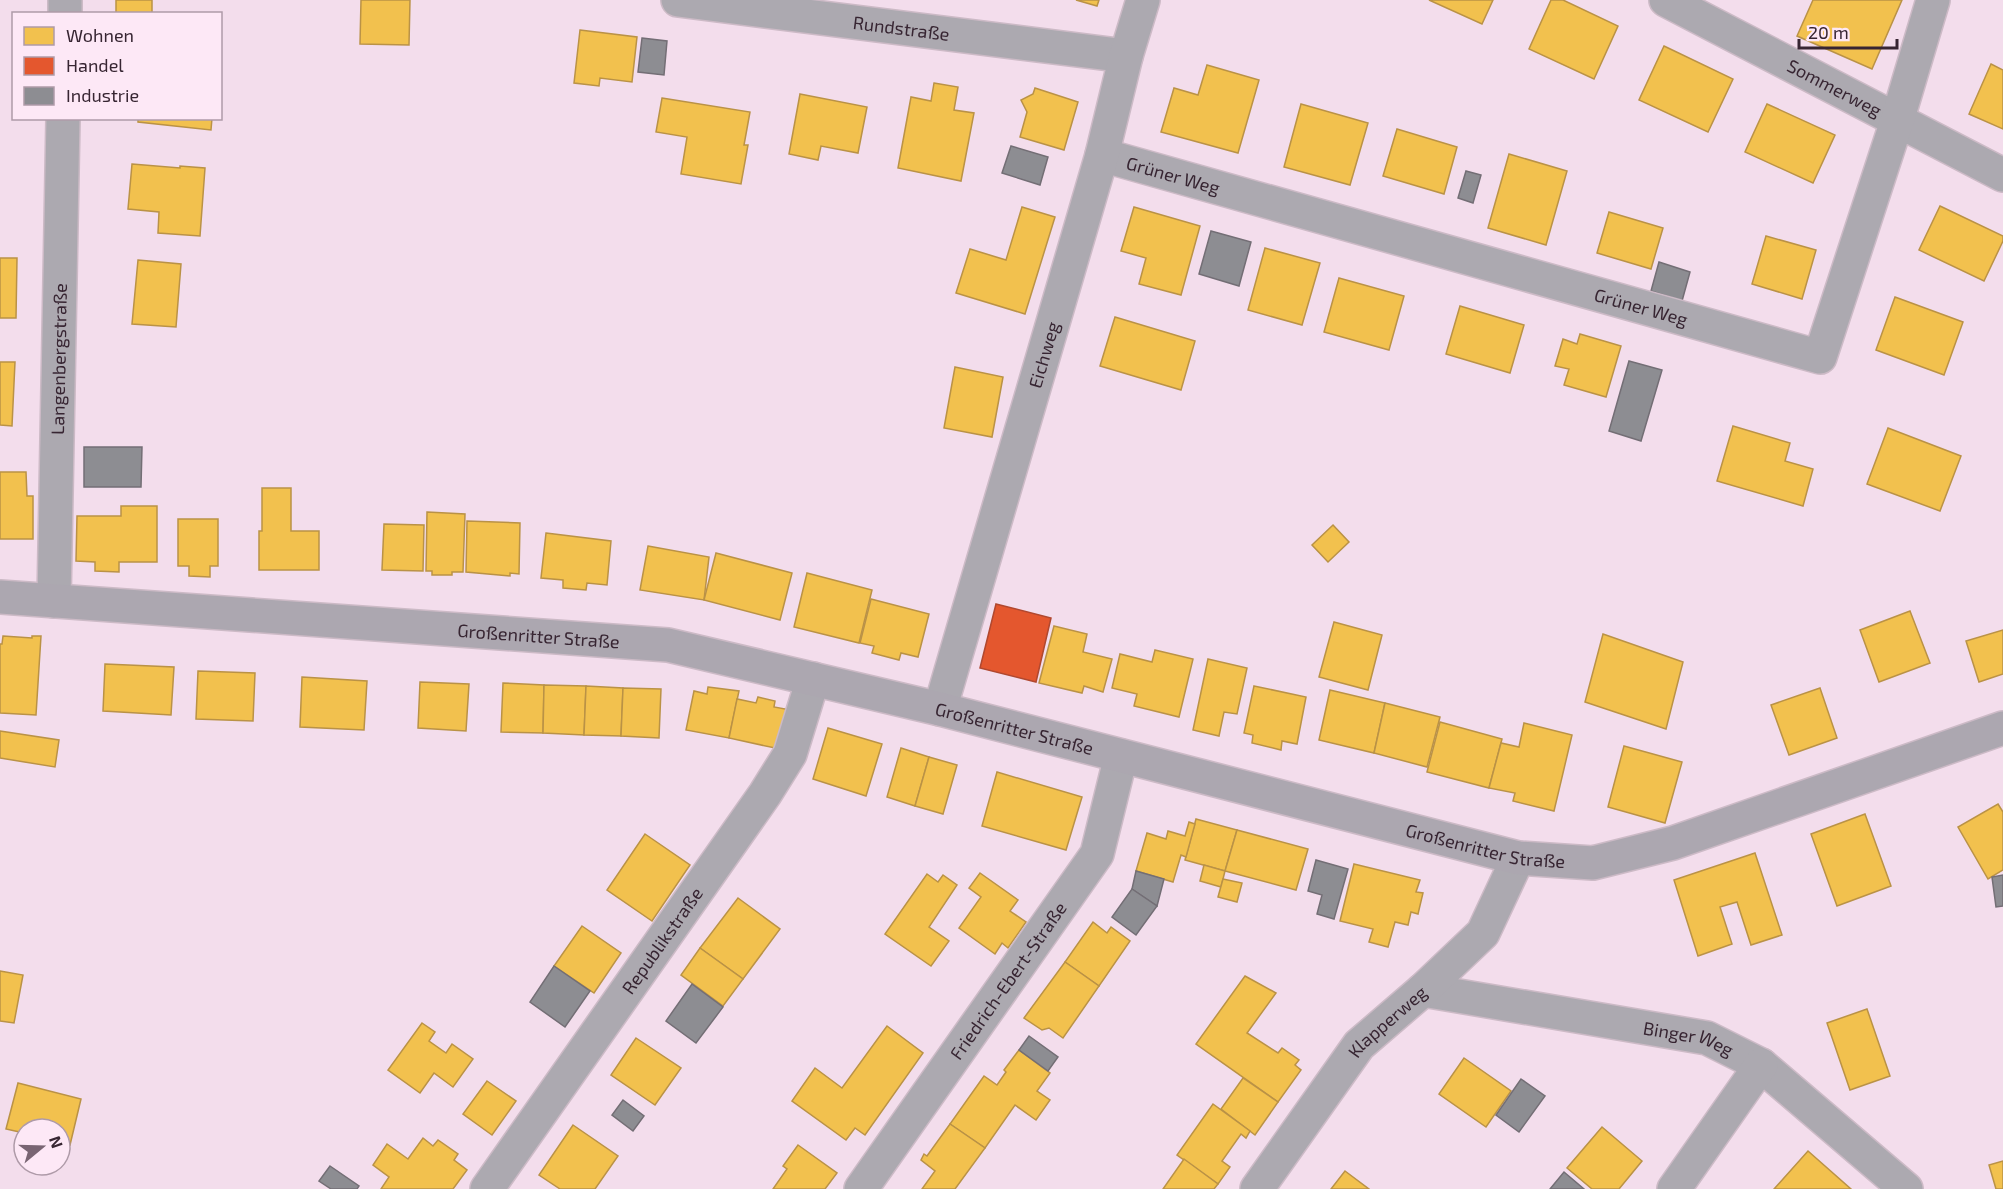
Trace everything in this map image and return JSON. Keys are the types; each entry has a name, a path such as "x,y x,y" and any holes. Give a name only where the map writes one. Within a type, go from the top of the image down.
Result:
{"main road":[{"name":"Großenritter Straße","path":"0,597 668,645 940,709 1518,858 1593,863 1673,843 2003,728"}],"street":[{"name":"Rundstraße","path":"678,0 1126,56"},
{"name":"Eichweg","path":"940,709 1102,155 1126,56 1143,0"},
{"name":"Sommerweg","path":"1666,0 2003,176"},
{"name":"Grüner Weg","path":"1102,155 1820,357 1897,121 1933,0"},
{"name":"Langenbergstraße","path":"54,601 63,120"},
{"name":"Republikstraße","path":"487,1189 765,794 790,754 813,679"},
{"name":"Friedrich-Ebert-Straße","path":"861,1189 1097,854 1121,756"},
{"name":"Klapperweg","path":"1257,1189 1359,1045 1423,990 1483,933 1518,858"},
{"name":"Binger Weg","path":"1423,990 1707,1038 1761,1065 1906,1189"},
{"path":"1674,1189 1761,1065"}],"building: Wohnen":[{"path":"116,0 152,0 152,12 116,12"},
{"path":"361,0 410,0 409,45 360,44"},
{"path":"1076,0 1099,0 1097,6"},
{"path":"1429,0 1493,0 1482,24"},
{"path":"1551,0 1563,0 1618,26 1594,79 1529,49"},
{"path":"1813,0 1902,0 1872,69 1797,36"},
{"path":"580,30 637,37 632,82 600,78 599,86 574,83"},
{"path":"1664,46 1733,79 1708,132 1639,100"},
{"path":"1991,64 2003,70 2003,129 1969,114"},
{"path":"1207,65 1259,80 1238,153 1161,132 1174,88 1198,95"},
{"path":"934,83 958,87 954,110 974,113 961,181 898,168 911,97 931,101"},
{"path":"1035,88 1078,102 1064,150 1020,137 1027,112 1021,100 1033,94"},
{"path":"800,94 867,107 858,153 821,146 818,160 789,154"},
{"path":"662,98 750,112 744,145 748,145 741,184 681,174 687,137 656,132"},
{"path":"1301,104 1368,123 1350,185 1284,167"},
{"path":"1767,104 1835,135 1813,183 1745,152"},
{"path":"138,120 212,120 211,130 138,122"},
{"path":"1397,129 1457,147 1444,194 1383,176"},
{"path":"1509,154 1567,171 1546,245 1488,228"},
{"path":"132,164 205,168 200,236 158,233 159,212 128,209"},
{"path":"1940,206 2003,236 2003,241 1984,281 1919,250"},
{"path":"1022,207 1055,217 1025,314 956,293 970,249 1006,260"},
{"path":"1134,207 1200,226 1181,295 1139,284 1146,258 1121,251"},
{"path":"1609,212 1663,228 1651,269 1597,253"},
{"path":"1766,236 1816,250 1802,299 1752,284"},
{"path":"1265,248 1320,263 1302,325 1248,310"},
{"path":"0,258 17,258 16,318 0,318"},
{"path":"138,260 181,264 176,327 132,324"},
{"path":"1339,278 1404,296 1389,350 1324,332"},
{"path":"1895,297 1963,322 1944,375 1876,350"},
{"path":"1460,306 1524,325 1510,373 1446,354"},
{"path":"1115,317 1195,341 1181,390 1100,366"},
{"path":"1580,334 1621,346 1606,397 1564,385 1569,369 1555,366 1563,339 1577,344"},
{"path":"0,362 15,362 12,426 0,425"},
{"path":"955,367 1003,377 992,437 944,428"},
{"path":"1733,426 1790,443 1785,461 1813,469 1803,506 1717,481"},
{"path":"1888,428 1961,456 1940,511 1867,484"},
{"path":"0,472 26,472 27,496 33,496 33,539 0,539"},
{"path":"262,488 291,488 291,531 319,531 319,570 259,570"},
{"path":"121,506 157,506 157,562 119,562 119,572 95,571 95,562 76,561 77,516 121,516"},
{"path":"427,512 465,514 463,572 452,572 452,575 432,575 432,571 426,571"},
{"path":"178,519 218,519 218,566 210,566 210,577 189,576 189,566 178,566"},
{"path":"467,521 520,523 519,574 510,573 510,576 466,572"},
{"path":"384,524 424,525 423,571 382,570"},
{"path":"1333,525 1349,542 1328,562 1312,545"},
{"path":"546,533 611,541 607,585 587,583 586,590 563,588 563,580 541,578"},
{"path":"648,546 709,557 704,600 640,590"},
{"path":"716,553 792,573 780,620 704,600"},
{"path":"807,573 872,590 859,643 794,627"},
{"path":"871,599 929,614 918,657 901,653 899,660 872,653 874,646 860,643"},
{"path":"1910,611 1930,663 1879,682 1860,630"},
{"path":"1334,622 1382,635 1368,690 1319,677"},
{"path":"1054,626 1087,634 1083,652 1112,659 1103,692 1084,686 1082,693 1039,683"},
{"path":"2003,630 2003,674 1979,682 1966,641"},
{"path":"1603,634 1683,662 1666,729 1585,702"},
{"path":"3,636 32,638 32,636 41,636 36,715 0,713 0,644 2,644"},
{"path":"1155,650 1193,659 1179,717 1134,706 1137,694 1112,688 1120,654 1152,662"},
{"path":"1208,659 1247,668 1237,714 1224,712 1219,736 1193,730"},
{"path":"105,664 174,667 171,715 103,711"},
{"path":"198,671 255,673 253,721 196,719"},
{"path":"302,677 367,681 364,730 300,727"},
{"path":"420,682 469,684 466,731 418,728"},
{"path":"503,683 544,685 543,733 501,732"},
{"path":"544,685 586,686 584,735 543,733"},
{"path":"586,686 623,688 621,736 584,735"},
{"path":"1254,686 1306,697 1297,744 1282,741 1281,750 1252,743 1253,735 1244,733"},
{"path":"708,687 739,691 729,738 686,730 694,691 707,694"},
{"path":"623,688 661,689 659,738 621,736"},
{"path":"1820,688 1837,738 1789,755 1771,705"},
{"path":"1330,690 1385,703 1374,753 1319,740"},
{"path":"758,697 775,701 774,707 796,711 775,748 729,738 737,699 756,703"},
{"path":"1385,703 1440,717 1427,767 1374,753"},
{"path":"1440,722 1502,739 1489,788 1427,772"},
{"path":"1524,723 1572,735 1554,811 1513,801 1515,793 1489,788 1501,743 1519,747"},
{"path":"828,728 882,744 866,796 813,779"},
{"path":"0,731 59,740 55,767 0,758"},
{"path":"1624,746 1682,762 1665,823 1608,807"},
{"path":"901,748 929,757 915,806 887,797"},
{"path":"929,757 957,765 943,814 915,806"},
{"path":"997,772 1082,797 1066,850 982,826"},
{"path":"1998,804 2003,812 2003,870 1988,879 1958,827"},
{"path":"1865,814 1891,886 1837,906 1811,834"},
{"path":"1196,819 1237,830 1225,871 1185,860"},
{"path":"1189,822 1195,824 1186,857 1181,855 1173,882 1136,871 1147,833 1166,839 1168,831 1185,836"},
{"path":"1237,830 1308,849 1296,890 1225,871"},
{"path":"645,834 690,865 652,921 607,890"},
{"path":"1755,853 1782,935 1751,945 1737,902 1720,907 1732,944 1698,956 1674,880"},
{"path":"1354,864 1420,880 1416,892 1423,893 1418,914 1411,912 1408,925 1395,922 1388,947 1369,942 1373,929 1340,921"},
{"path":"1204,865 1225,871 1221,887 1200,881"},
{"path":"980,873 1018,900 1010,911 1026,922 1008,948 1002,943 995,954 959,928 981,897 969,888"},
{"path":"927,874 938,882 943,875 957,885 929,927 949,941 931,966 885,934"},
{"path":"1223,879 1242,883 1237,902 1218,897"},
{"path":"738,898 780,929 743,979 700,948"},
{"path":"1093,922 1107,933 1111,927 1130,941 1099,986 1065,962"},
{"path":"582,926 621,953 594,993 554,966"},
{"path":"700,948 743,979 723,1006 681,975"},
{"path":"1065,962 1099,986 1063,1038 1049,1028 1042,1030 1024,1018"},
{"path":"0,971 23,975 14,1023 0,1021"},
{"path":"1245,976 1276,993 1247,1033 1278,1053 1282,1048 1299,1060 1295,1065 1301,1070 1278,1102 1196,1044"},
{"path":"1867,1009 1890,1076 1850,1090 1827,1023"},
{"path":"422,1023 435,1032 429,1041 446,1053 452,1044 473,1059 453,1087 434,1073 420,1093 388,1070"},
{"path":"887,1026 923,1053 865,1135 855,1128 846,1140 792,1101 815,1068 842,1088"},
{"path":"636,1038 681,1068 655,1105 611,1075"},
{"path":"1019,1050 1050,1073 1037,1091 1050,1100 1036,1120 1015,1105 985,1148 950,1124 984,1076 997,1085 1006,1072 1004,1070"},
{"path":"1464,1058 1511,1091 1486,1127 1439,1094"},
{"path":"1243,1078 1278,1102 1255,1135 1221,1109"},
{"path":"487,1081 516,1101 492,1135 463,1114"},
{"path":"18,1083 81,1099 72,1137 72,1117 12,1117 12,1130 6,1129"},
{"path":"1213,1104 1250,1131 1246,1138 1241,1134 1222,1161 1230,1167 1218,1184 1177,1155"},
{"path":"950,1124 985,1148 955,1189 922,1189 935,1171 921,1160 924,1154 927,1156"},
{"path":"573,1125 618,1156 595,1189 560,1189 539,1175"},
{"path":"1602,1127 1642,1161 1619,1189 1592,1189 1567,1168"},
{"path":"423,1138 433,1146 438,1140 458,1154 454,1160 467,1170 453,1189 381,1189 389,1177 373,1165 387,1144 408,1159"},
{"path":"798,1145 837,1173 825,1189 773,1189 787,1169 783,1166"},
{"path":"1808,1151 1851,1189 1774,1189"},
{"path":"1184,1159 1218,1184 1214,1189 1163,1189"},
{"path":"2003,1161 2003,1189 1996,1189 1989,1165"},
{"path":"1345,1171 1369,1189 1331,1189"}],"building: Handel":[{"path":"996,604 1051,618 1036,682 980,668"}],"building: Industrie":[{"path":"642,38 667,41 664,75 638,72"},
{"path":"1011,146 1048,157 1040,185 1002,173"},
{"path":"1466,171 1481,175 1473,203 1458,198"},
{"path":"1211,231 1251,242 1239,286 1199,274"},
{"path":"1659,262 1690,272 1682,301 1651,291"},
{"path":"1629,361 1662,370 1641,441 1609,431"},
{"path":"84,447 142,447 141,487 84,487"},
{"path":"1316,860 1348,869 1334,919 1317,914 1322,895 1308,891"},
{"path":"1136,871 1164,879 1157,906 1132,889"},
{"path":"2003,875 2003,906 1996,907 1992,877"},
{"path":"1132,889 1157,906 1136,935 1112,917"},
{"path":"554,966 590,991 565,1027 530,1002"},
{"path":"692,984 723,1007 696,1043 666,1021"},
{"path":"1029,1036 1058,1057 1048,1071 1019,1050"},
{"path":"1521,1079 1545,1096 1519,1132 1496,1115"},
{"path":"623,1100 644,1116 633,1131 612,1115"},
{"path":"330,1166 359,1186 357,1189 331,1189 319,1181"},
{"path":"1564,1172 1584,1189 1550,1189"}]}
